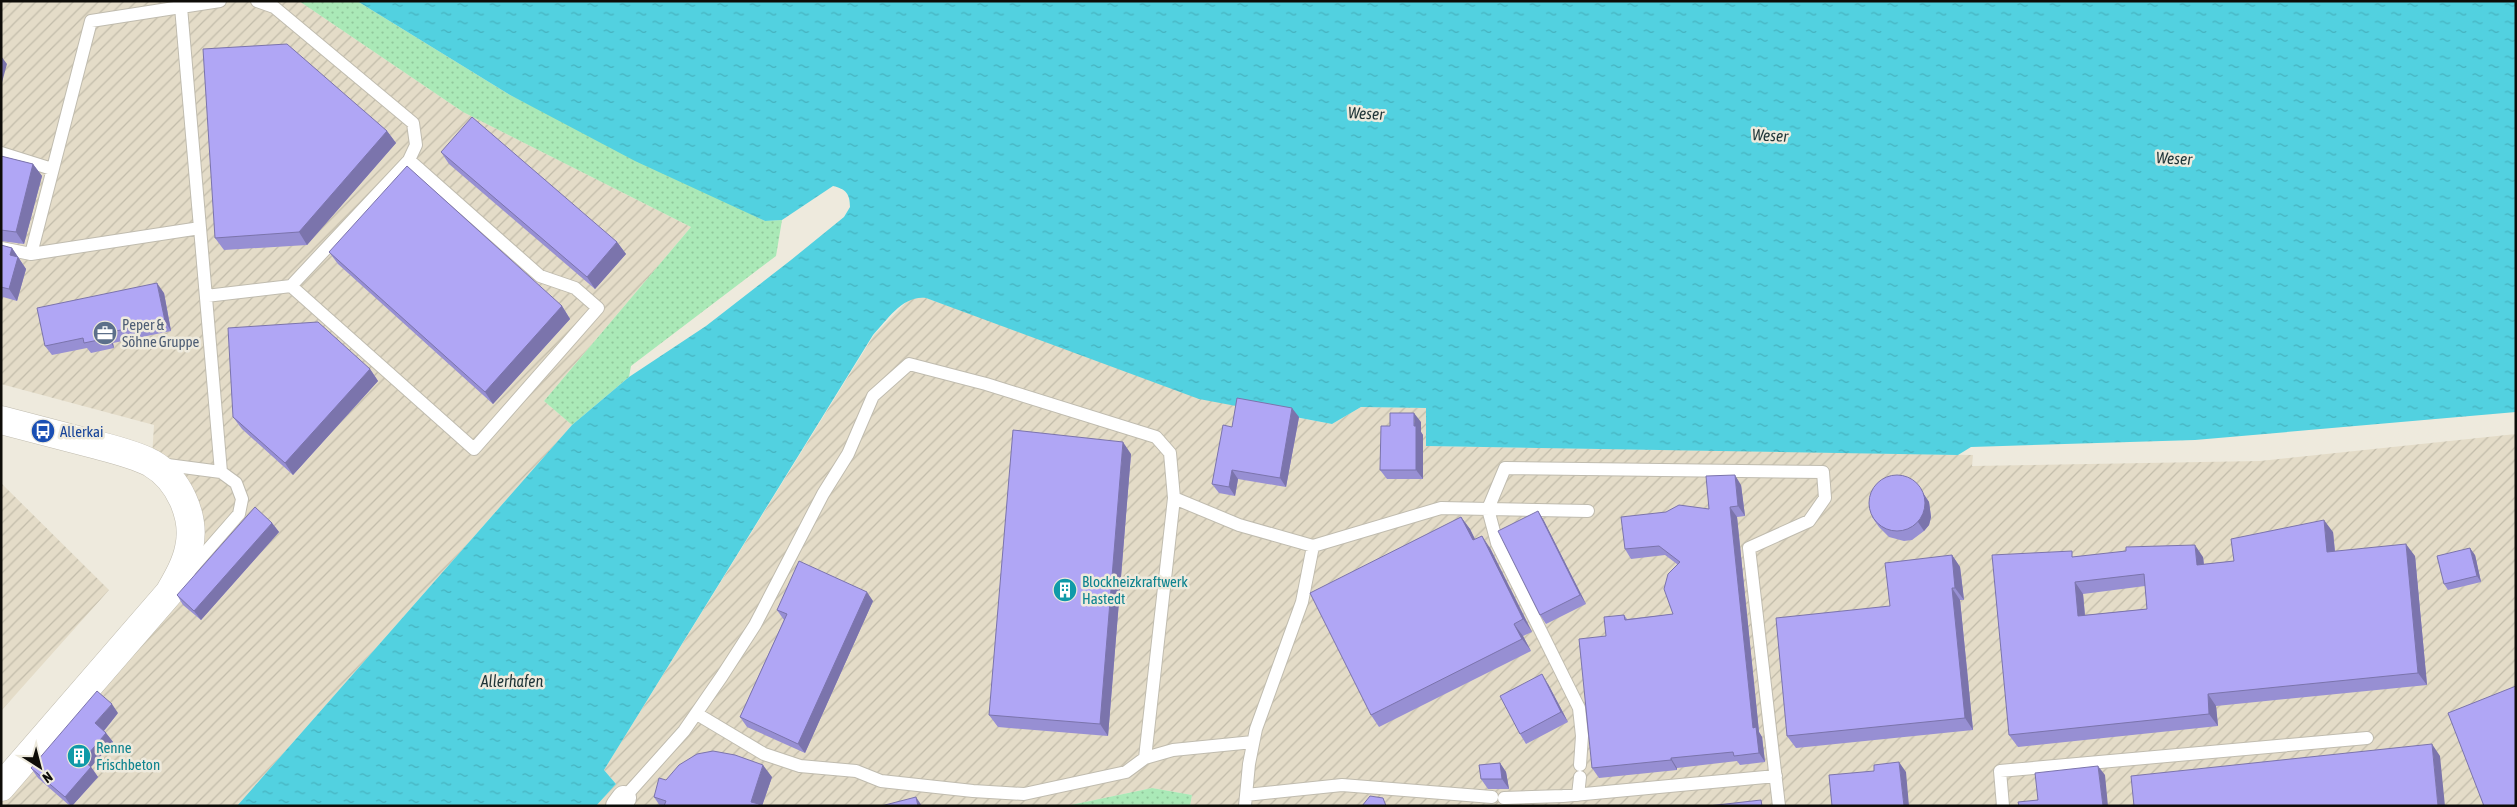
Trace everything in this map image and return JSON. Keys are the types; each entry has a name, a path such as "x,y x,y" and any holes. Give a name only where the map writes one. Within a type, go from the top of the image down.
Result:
{"street":[{"path":"1,420 115,450 151,463 172,482 185,504 190,524 189,547 182,570 169,593 1,787"}],"lane":[{"path":"31,254 91,21 220,1"},
{"path":"206,296 291,286 409,160 416,145 413,123 274,7 257,1"},
{"path":"181,7 222,472"},
{"path":"1,153 52,169"},
{"path":"291,286 474,449 598,308 575,288 540,276 409,160"},
{"path":"1,248 31,254 200,228"},
{"path":"621,802 697,714 755,625 822,494 848,454 873,396 909,364 986,384 1156,437 1170,453 1174,498 1146,758"},
{"path":"151,463 222,472 236,483 242,499 239,514 169,593"},
{"path":"1578,795 1582,736 1579,708 1497,543 1488,509 1505,468 1823,472 1825,498 1809,521 1749,548 1779,806"},
{"path":"1174,498 1239,525 1314,546 1442,508 1588,511"},
{"path":"1314,546 1302,602 1256,729 1245,800 1342,785 1498,798 1578,795 1776,776"},
{"path":"697,714 764,754 800,766 856,771 881,781 972,792 1024,794 1126,772 1146,758 1173,750 1253,742"},
{"path":"2003,806 2000,771 2367,738"}],"shaded area":[{"path":"1,1 299,1 463,112 691,227 544,401 572,425 237,806 1,806 1,779 195,540 152,457 154,425 1,384"},
{"path":"917,297 926,298 1244,408 1332,424 1361,407 1426,408 1426,446 1973,455 1972,466 2260,461 2516,434 2516,806 1190,806 1192,795 1152,788 1066,806 596,806 616,784 604,770 874,335 909,299"},
{"path":"1,483 109,590 1,711"}],"green space":[{"path":"299,1 357,1 510,95 765,221 782,220 776,256 631,366 629,377 572,425 544,401 691,227 463,112"},
{"path":"1152,788 1192,795 1190,806 1066,806"}],"water":[{"path":"357,1 2516,1 2516,412 2195,440 1971,447 1958,455 1426,446 1426,408 1361,407 1332,424 1199,399 926,298 918,298 910,300 896,309 873,335 604,770 616,784 596,806 237,806 572,425 629,377 706,326 791,260 844,217 850,207 846,193 833,186 782,220 765,221 635,161 510,95"}],"building":[{"path":"287,44 387,131 299,232 215,238 203,49"},
{"path":"472,117 617,242 587,277 441,152"},
{"path":"1,156 33,164 16,232 1,230"},
{"path":"407,166 562,306 485,392 329,252"},
{"path":"1,245 12,248 10,255 18,257 9,289 1,287"},
{"path":"157,283 165,321 106,333 108,338 84,343 83,338 45,346 37,308"},
{"path":"318,322 370,369 285,463 233,417 228,328"},
{"path":"1237,398 1292,408 1280,478 1232,470 1229,487 1212,484 1223,425 1232,427"},
{"path":"1390,413 1414,413 1414,426 1416,426 1416,470 1380,470 1381,426 1390,426"},
{"name":"Blockheizkraftwerk Hastedt","path":"1013,430 1123,442 1100,724 989,715"},
{"path":"1735,475 1738,506 1730,507 1753,728 1756,727 1759,753 1734,756 1733,752 1592,768 1579,639 1606,636 1604,617 1624,615 1625,620 1673,614 1664,589 1668,574 1680,562 1659,546 1625,549 1621,517 1666,512 1679,505 1709,509 1706,476"},
{"path":"1897,475 1912,480 1920,488 1925,503 1920,518 1912,526 1897,531 1882,526 1874,518 1869,503 1874,488 1882,480"},
{"path":"255,507 272,523 194,611 177,595"},
{"path":"1538,511 1580,595 1540,615 1498,531"},
{"path":"1461,517 1473,540 1482,536 1523,619 1514,624 1522,639 1371,715 1310,593"},
{"path":"2324,520 2327,552 2406,544 2418,673 2208,694 2209,714 2009,735 1992,555 2072,551 2072,557 2126,551 2126,547 2195,545 2197,565 2234,561 2231,539","holes":["2144,574 2147,609 2078,616 2075,582"]},
{"path":"2470,548 2477,576 2444,584 2437,556"},
{"path":"1952,555 1955,588 1952,588 1965,718 1787,736 1776,618 1890,606 1885,563"},
{"path":"799,561 867,592 798,744 740,717 787,614 777,610"},
{"path":"1542,674 1561,712 1520,734 1500,696"},
{"path":"2516,686 2516,806 2484,806 2448,713"},
{"name":"Renne Frischbeton","path":"97,691 112,704 95,723 106,733 83,760 91,767 65,797 31,768"},
{"path":"2432,744 2438,806 2134,806 2131,776"},
{"path":"713,751 735,755 763,765 751,802 759,804 759,806 664,806 666,801 654,797 659,778 666,780 679,765 697,754"},
{"path":"1899,762 1904,806 1832,806 1829,775 1874,771 1874,765"},
{"path":"1500,763 1502,779 1481,779 1479,765"},
{"path":"2098,766 2103,806 2019,806 2018,802 2038,800 2035,773"},
{"path":"1370,796 1383,798 1386,806 1362,806"},
{"path":"916,797 918,806 881,806"},
{"path":"1761,800 1762,806 1708,806"}],"place":[{"name":"Peper & Söhne Gruppe","path":"105,333"},
{"name":"Allerkai","path":"43,431"},
{"name":"Blockheizkraftwerk Hastedt","path":"1065,590"},
{"name":"Renne Frischbeton","path":"79,756"}],"water label":[{"name":"Weser","path":"1366,113"},
{"name":"Weser","path":"1770,135"},
{"name":"Weser","path":"2174,158"},
{"name":"Allerhafen","path":"512,681"}]}
